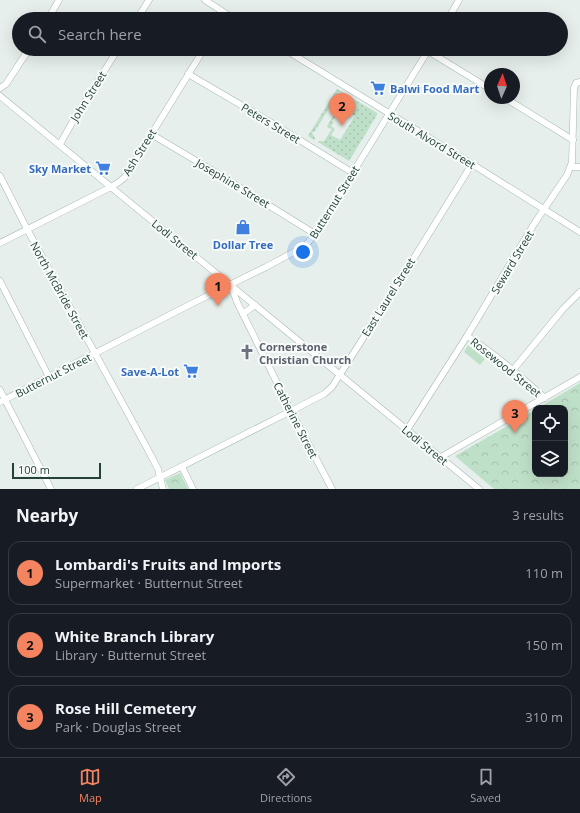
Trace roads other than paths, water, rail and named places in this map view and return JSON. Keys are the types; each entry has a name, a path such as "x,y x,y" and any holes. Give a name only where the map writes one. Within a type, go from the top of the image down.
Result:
{"street":[{"path":"52,12 59,0"},
{"path":"141,12 149,0"},
{"path":"205,0 220,12"},
{"path":"452,12 459,0"},
{"path":"0,88 6,84 24,56"},
{"name":"John Street","path":"60,144 114,56"},
{"name":"Ash Street","path":"0,244 111,187 125,177 200,56"},
{"name":"South Alvord Street","path":"295,56 580,232"},
{"name":"Butternut Street","path":"3,401 191,304 266,268 305,246 315,234 424,56"},
{"path":"438,56 484,85"},
{"name":"Peters Street","path":"188,74 272,123 353,173"},
{"name":"Seward Street","path":"407,430 467,336 534,224 571,167 574,88 576,83 579,82"},
{"name":"Lodi Street","path":"0,96 479,489"},
{"path":"515,104 573,140"},
{"name":"Josephine Street","path":"151,134 315,234"},
{"name":"East Laurel Street","path":"137,489 292,411 324,394 332,387 472,164"},
{"path":"571,167 580,167"},
{"name":"North McBride Street","path":"0,176 158,469 163,489"},
{"path":"0,281 50,377"},
{"name":"Catherine Street","path":"230,285 237,302 332,489"},
{"path":"513,370 563,310 580,293"},
{"path":"243,314 255,305"},
{"name":"Rosewood Street","path":"467,336 484,347 513,370 545,398"},
{"path":"441,457 580,378"},
{"path":"0,390 3,401 51,489"},
{"path":"182,467 192,489"}],"place":[{"name":"Balwi Food Mart","path":"378,88"},
{"name":"White Branch Library","path":"342,126"},
{"name":"Sky Market","path":"103,168"},
{"name":"Dollar Tree","path":"243,227"},
{"name":"Lombardi's Fruits and Imports","path":"218,306"},
{"name":"Cornerstone Christian Church","path":"247,352"},
{"name":"Save-A-Lot","path":"191,371"},
{"name":"Rose Hill Cemetery","path":"515,433"}]}
